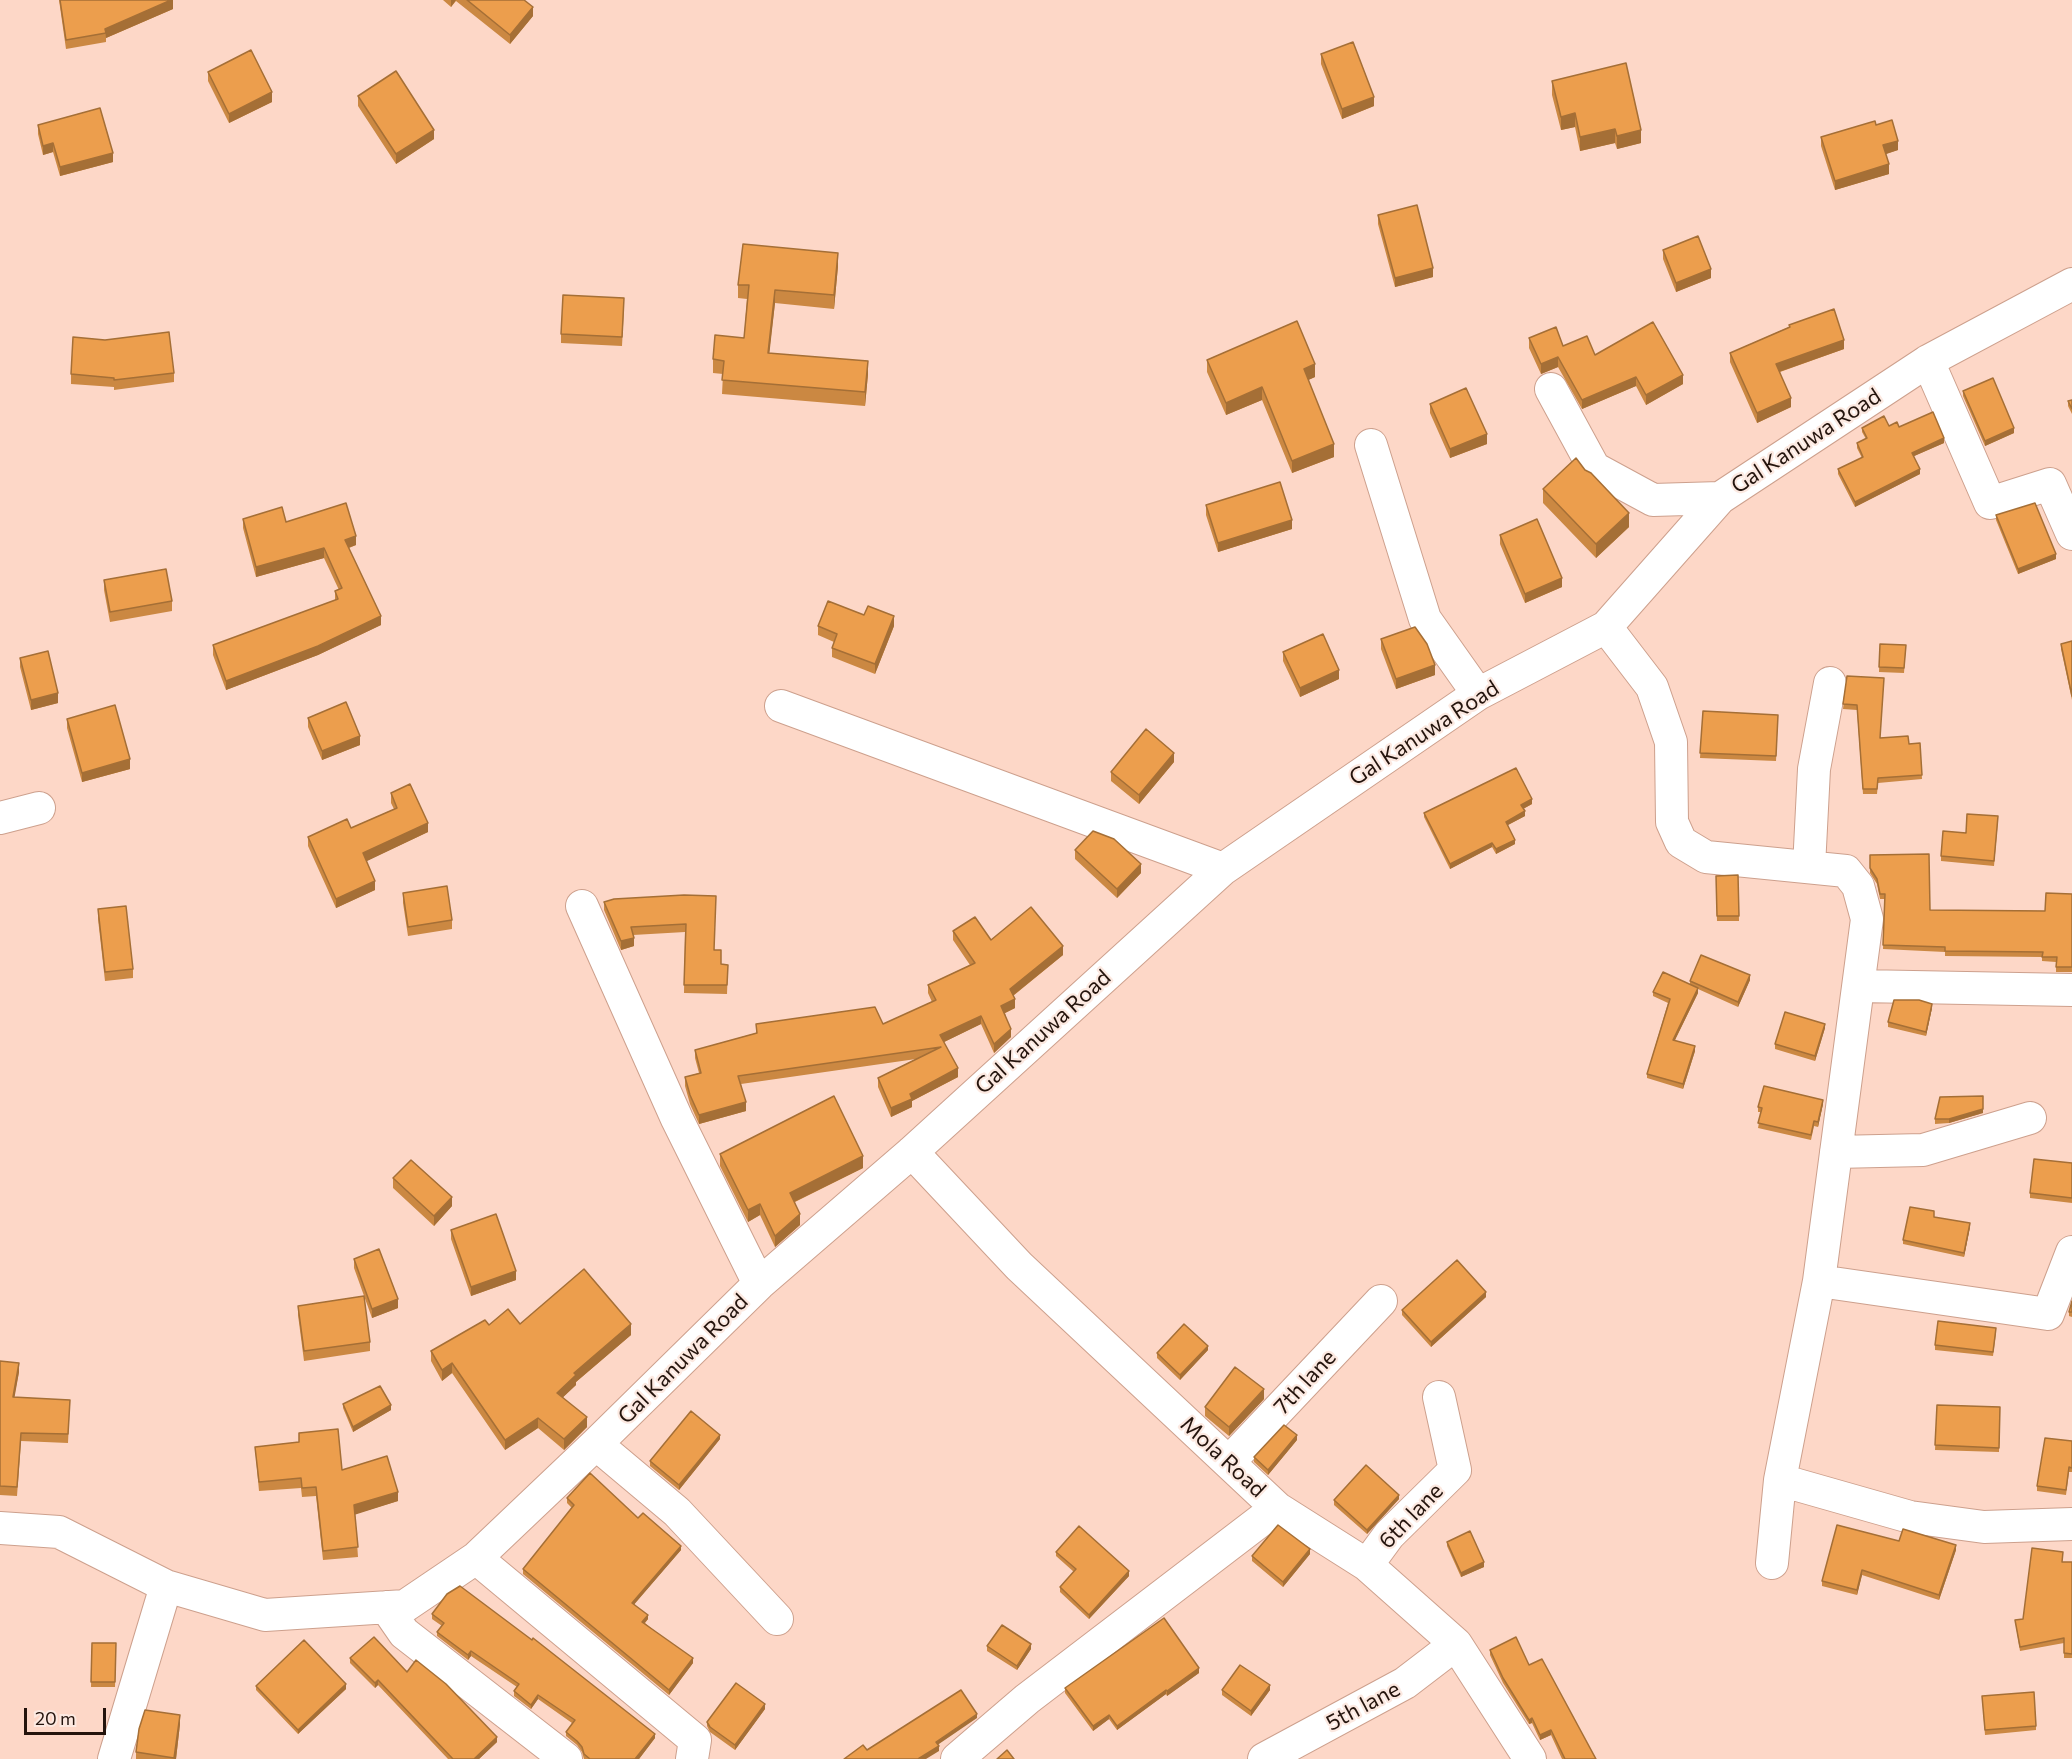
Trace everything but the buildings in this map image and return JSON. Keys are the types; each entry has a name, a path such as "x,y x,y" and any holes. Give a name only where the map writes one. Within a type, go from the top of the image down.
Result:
{"street":[{"name":"Gal Kanuwa Road","path":"0,1528 59,1532 166,1586 265,1615 405,1606 476,1558 759,1284 912,1152 1223,869 1478,694 1606,627 1720,498 1928,361 2072,284"},
{"path":"1928,361 1990,503 2050,484 2072,534"},
{"path":"1551,389 1594,468 1653,500 1720,498"},
{"path":"1371,445 1425,619 1478,694"},
{"path":"1606,627 1652,687 1671,742 1672,822 1681,842 1706,856 1846,871 1858,886 1867,919 1820,1281 1780,1480 1772,1563"},
{"path":"1809,867 1814,769 1830,683"},
{"path":"781,706 1223,869"},
{"path":"0,818 39,808"},
{"path":"582,906 677,1119 759,1284"},
{"path":"1860,986 2072,990"},
{"path":"1836,1152 1923,1150 2030,1118"},
{"name":"Mola Road","path":"912,1152 1019,1266 1277,1508 1367,1565 1456,1644 1528,1758"},
{"path":"1820,1281 2048,1314 2072,1252"},
{"name":"7th lane","path":"1229,1462 1381,1301"},
{"name":"6th lane","path":"1367,1565 1389,1535 1455,1470 1439,1397"},
{"path":"596,1444 676,1512 777,1619"},
{"path":"1780,1480 1910,1517 1984,1527 2072,1524"},
{"path":"957,1759 1027,1699 1277,1508"},
{"path":"476,1558 695,1740 692,1759"},
{"path":"114,1759 166,1586"},
{"path":"386,1607 404,1633 566,1759"},
{"name":"5th lane","path":"1264,1759 1405,1683 1456,1644"}]}
